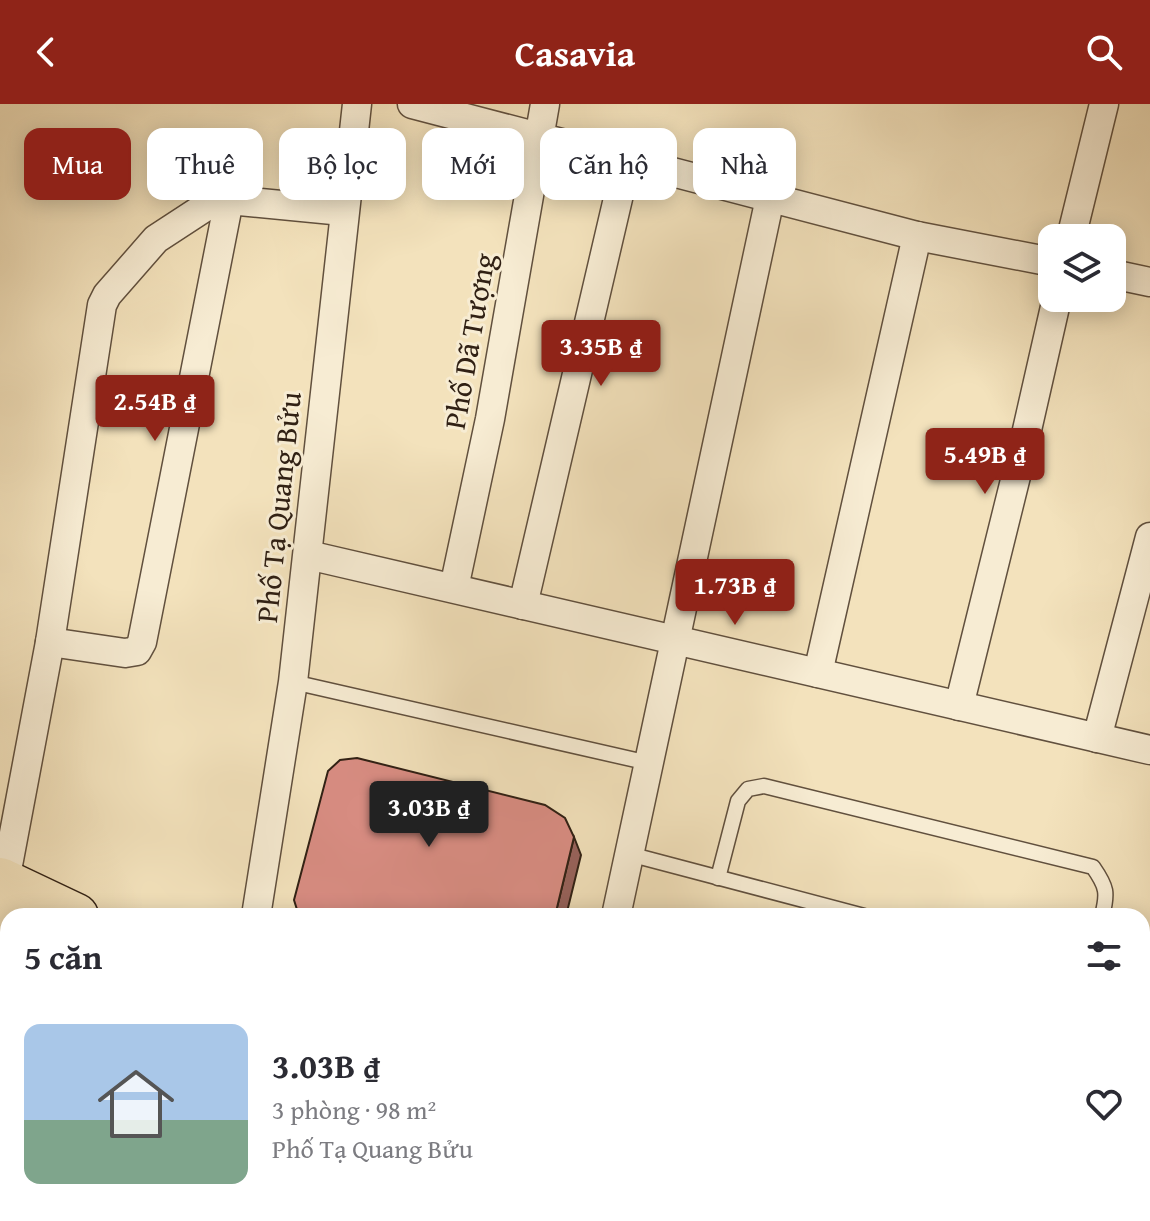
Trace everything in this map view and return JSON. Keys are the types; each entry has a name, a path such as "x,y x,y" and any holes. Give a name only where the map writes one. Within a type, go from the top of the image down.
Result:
{"highway":[{"path":"1,900 38,908"}],"street":[{"name":"Phố Tạ Quang Bửu","path":"257,908 293,682 357,104"},
{"path":"412,104 539,136"},
{"name":"Phố Dã Tượng","path":"454,588 490,419 545,104"},
{"path":"1074,224 1104,104"},
{"path":"50,642 125,653 137,651 142,642 229,200"},
{"path":"1,900 50,642 102,305 114,286 156,239 205,207 229,200 343,211"},
{"path":"523,605 618,200"},
{"path":"618,908 770,200"},
{"path":"778,200 917,236 1038,259"},
{"path":"818,673 917,236"},
{"path":"1126,277 1150,282"},
{"path":"959,706 1054,312"},
{"path":"1097,738 1150,537"},
{"path":"308,555 1150,750"}],"lane":[{"path":"293,682 649,763"},
{"path":"718,878 738,801 748,789 764,786 1093,867 1105,884 1104,908"},
{"path":"629,854 833,908"}],"building":[{"path":"357,758 545,805 565,818 574,837 557,908 296,908 294,900 328,771 340,760"}]}
